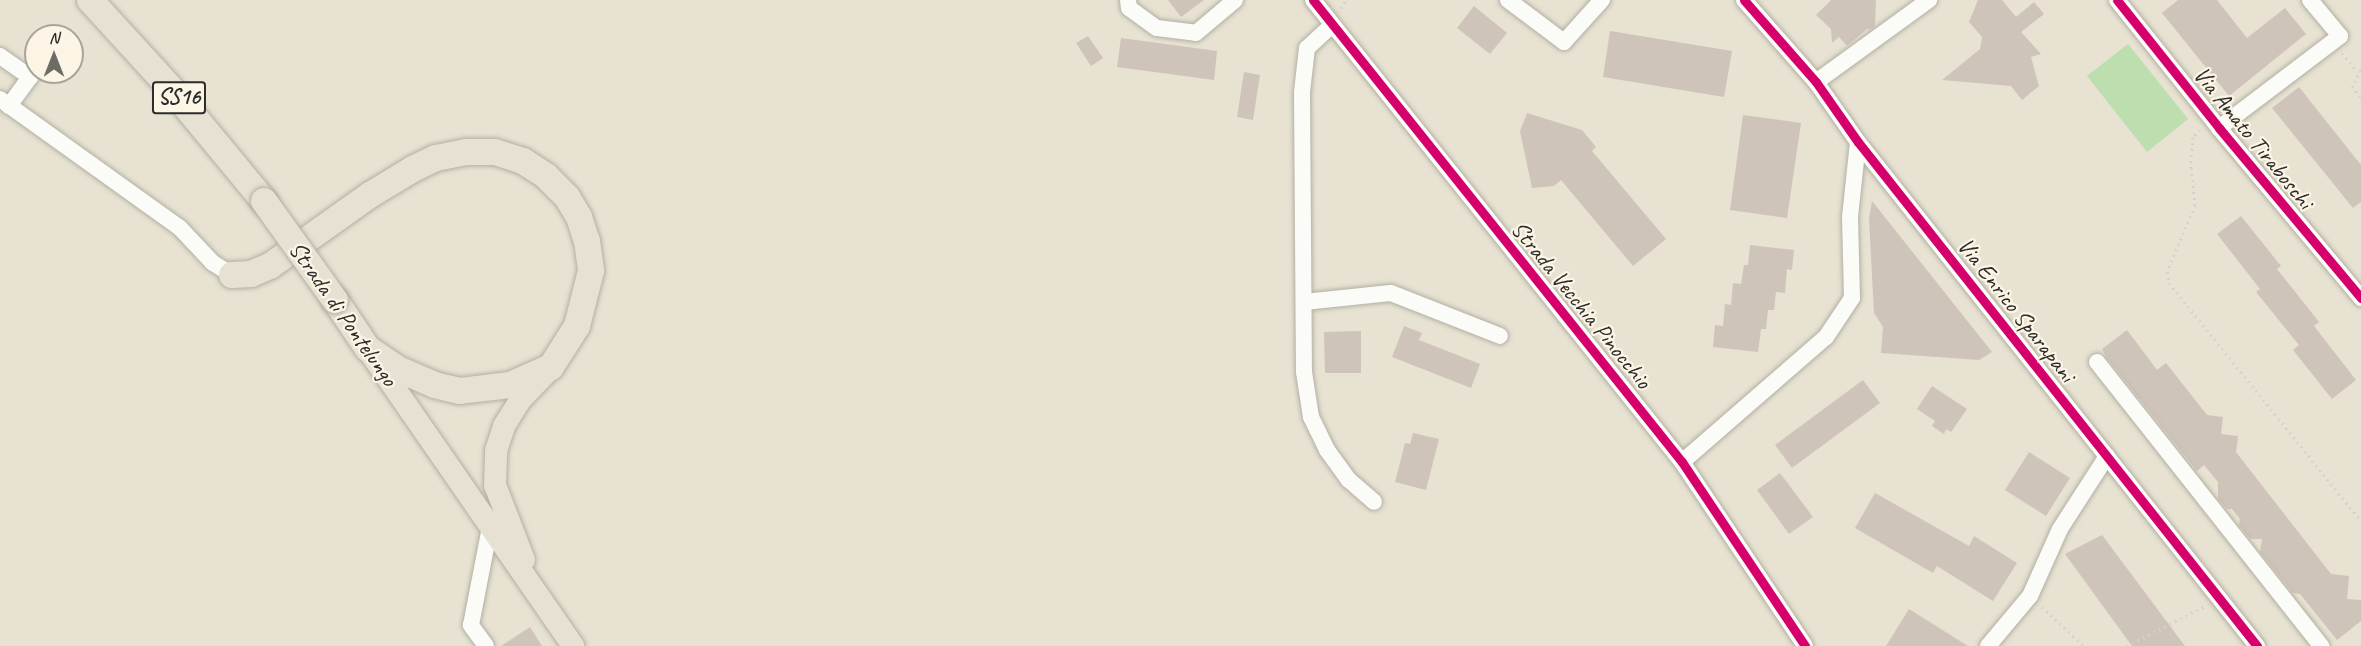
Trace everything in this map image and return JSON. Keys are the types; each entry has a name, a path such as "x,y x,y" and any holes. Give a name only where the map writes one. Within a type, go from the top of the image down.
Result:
{"highway":[{"name":"Strada di Pontelungo","path":"90,0 173,91 264,201 368,349"},
{"path":"232,275 251,274 270,266 370,195 436,158 466,152 495,152 523,161 546,176 567,197 579,217 587,241 591,271 585,303 577,326 551,367 510,385 460,391 435,385 398,369 368,349"}],"main road":[{"name":"Strada di Pontelungo","path":"368,349 573,646"},
{"path":"537,592 495,485 496,451 504,426 520,400 551,367"}],"street":[{"path":"1128,0 1129,8 1157,28 1196,33 1235,0"},
{"name":"Strada Vecchia Pinocchio","path":"1313,0 1682,462 1805,646"},
{"path":"1508,0 1564,42 1602,0"},
{"name":"Via Enrico Sparapani","path":"1744,0 1816,82 1858,142 2257,646"},
{"path":"1816,82 1929,0"},
{"name":"Via Amato Tiraboschi","path":"2117,0 2215,123 2361,298"},
{"path":"2215,123 2340,36 2310,0"},
{"path":"1332,25 1307,48 1302,92 1304,372 1311,417 1327,450 1349,480 1374,502"},
{"path":"0,56 30,77 5,102 180,228 213,263 232,275"},
{"path":"1682,462 1826,337 1852,298 1850,217 1858,142"},
{"path":"1304,302 1391,293 1500,336"},
{"name":"Via Enrico Sparapani","path":"2097,362 2320,646"},
{"path":"1988,646 2030,596 2060,529 2107,456"},
{"path":"486,646 471,625 490,527"}],"path":[{"path":"2340,36 2342,52 2360,71 2352,86 2361,98"},
{"path":"2215,123 2193,137 2191,168 2195,205 2167,272 2169,283 2361,521"},
{"path":"2030,596 2084,646"},
{"path":"2127,646 2221,598"}],"green space":[{"path":"2128,44 2188,119 2147,152 2087,76"}],"building":[{"path":"1168,0 1204,0 1181,17"},
{"path":"1831,0 1876,0 1875,26 1869,30 1868,28 1847,46 1839,37 1832,43 1831,29 1816,15"},
{"path":"1978,0 2002,0 2016,17 2034,2 2044,14 2021,32 2041,54 2031,57 2039,86 2022,100 2011,86 1942,80 1980,49 1982,37 1969,22"},
{"path":"2178,0 2217,0 2247,38 2285,8 2306,34 2229,96 2162,13"},
{"path":"1474,6 1507,33 1490,54 1457,28"},
{"path":"1610,31 1732,51 1724,97 1603,77"},
{"path":"1088,36 1103,58 1091,66 1076,43"},
{"path":"1121,38 1217,51 1214,80 1117,67"},
{"path":"1244,72 1260,75 1253,120 1237,117"},
{"path":"2299,87 2361,165 2361,202 2353,208 2272,108"},
{"path":"1527,113 1582,130 1596,147 1592,151 1666,239 1633,266 1561,180 1554,186 1532,188 1520,131"},
{"path":"1743,115 1801,123 1787,218 1730,210"},
{"path":"1872,201 1992,352 1979,360 1881,353 1883,327 1874,313 1869,219"},
{"path":"2241,216 2281,266 2277,269 2319,322 2314,326 2356,380 2332,399 2293,350 2299,345 2256,292 2260,289 2217,234"},
{"path":"1750,245 1794,250 1792,270 1787,269 1785,293 1776,292 1774,310 1768,310 1766,329 1761,329 1758,352 1713,347 1715,325 1723,326 1725,304 1731,305 1733,283 1741,284 1744,265 1748,265"},
{"path":"1404,326 1422,333 1419,340 1480,364 1471,388 1392,357"},
{"path":"2127,330 2157,370 2166,363 2207,415 2223,417 2221,434 2238,436 2236,452 2331,574 2349,576 2347,599 2361,600 2361,621 2337,640 2300,594 2293,593 2260,552 2262,539 2250,539 2239,525 2240,519 2232,509 2227,509 2218,499 2218,482 2204,465 2197,471 2107,358 2102,349"},
{"path":"1361,331 1361,373 1325,373 1324,332"},
{"path":"1863,380 1880,403 1792,468 1775,445"},
{"path":"1932,386 1967,409 1951,432 1946,429 1944,434 1932,426 1935,421 1917,409"},
{"path":"1413,433 1439,439 1426,490 1395,482 1405,443 1410,444"},
{"path":"2029,452 2070,478 2046,516 2005,490"},
{"path":"1780,473 1813,517 1789,534 1757,490"},
{"path":"1875,493 1969,546 1974,536 2017,563 1993,601 1937,566 1933,573 1855,528"},
{"path":"2102,535 2185,646 2132,646 2065,554"},
{"path":"1909,609 1968,646 1886,646"},
{"path":"530,627 542,646 501,646"}],"cycle path":[{"path":"1313,0 1682,462 1805,646"},
{"path":"1744,0 1816,82 1858,142 2257,646"},
{"path":"2117,0 2219,128 2361,298"}]}
